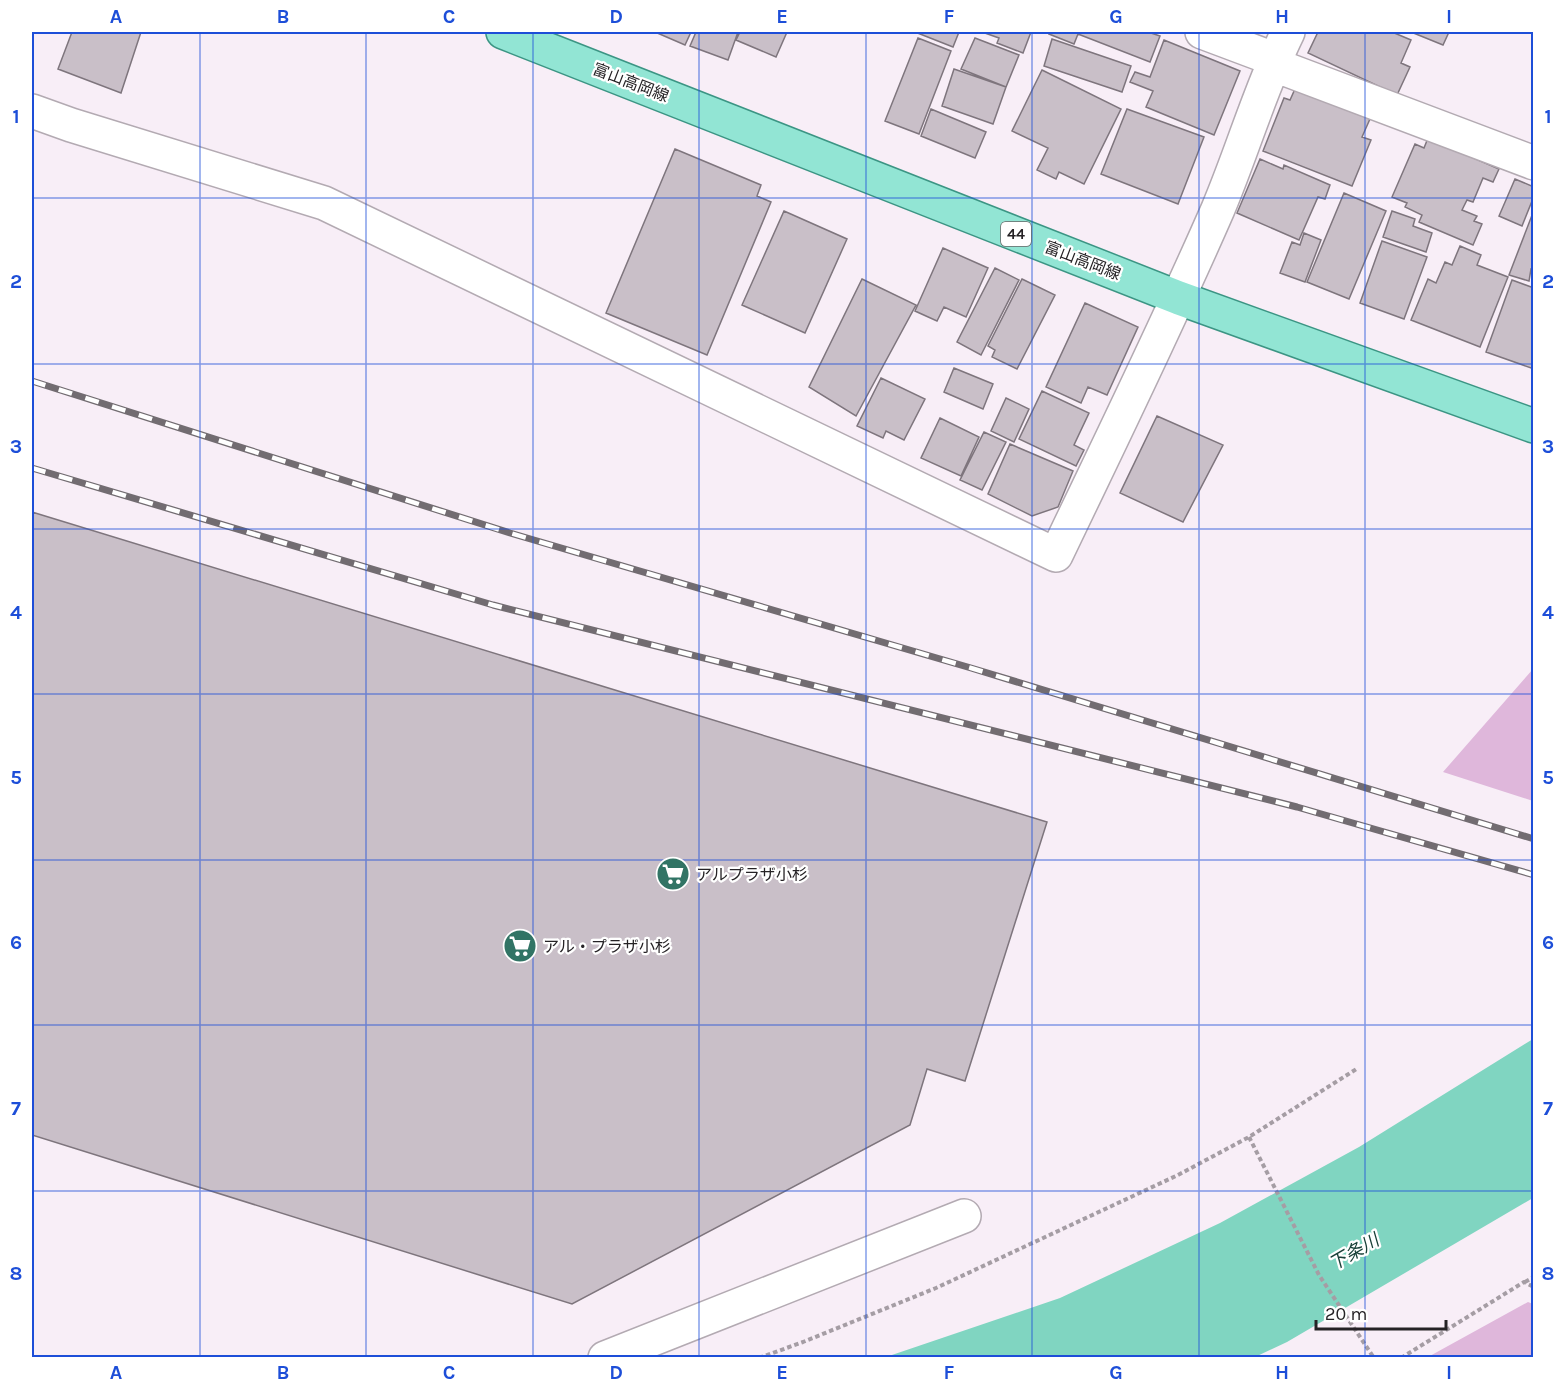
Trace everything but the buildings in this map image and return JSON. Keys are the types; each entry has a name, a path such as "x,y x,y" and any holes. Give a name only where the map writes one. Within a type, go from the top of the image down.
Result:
{"main road":[{"name":"富山高岡線","path":"503,32 1179,298 1533,426"}],"street":[{"path":"1202,32 1278,52 1533,163"},
{"path":"32,111 324,203 1056,555 1179,298 1229,182 1278,52"},
{"path":"605,1358 964,1216"}],"path":[{"path":"759,1358 936,1288 1178,1175 1249,1137 1358,1068"},
{"path":"1249,1137 1319,1275 1373,1356"},
{"path":"1401,1358 1533,1276"},
{"path":"1524,1282 1533,1287"}],"shaded area":[{"path":"1533,669 1533,801 1443,772"},
{"path":"1528,1302 1533,1304 1533,1357 1428,1357"}],"water":[{"name":"下条川","path":"1533,1039 1533,1198 1287,1342 1255,1357 886,1357 1060,1298 1220,1223 1359,1147"}],"railway":[{"path":"32,381 510,533 971,668 1534,839"},
{"path":"32,468 493,605 1297,807 1534,875"}],"place":[{"name":"アルプラザ小杉","path":"673,874"},
{"name":"アル・プラザ小杉","path":"520,946"}]}
